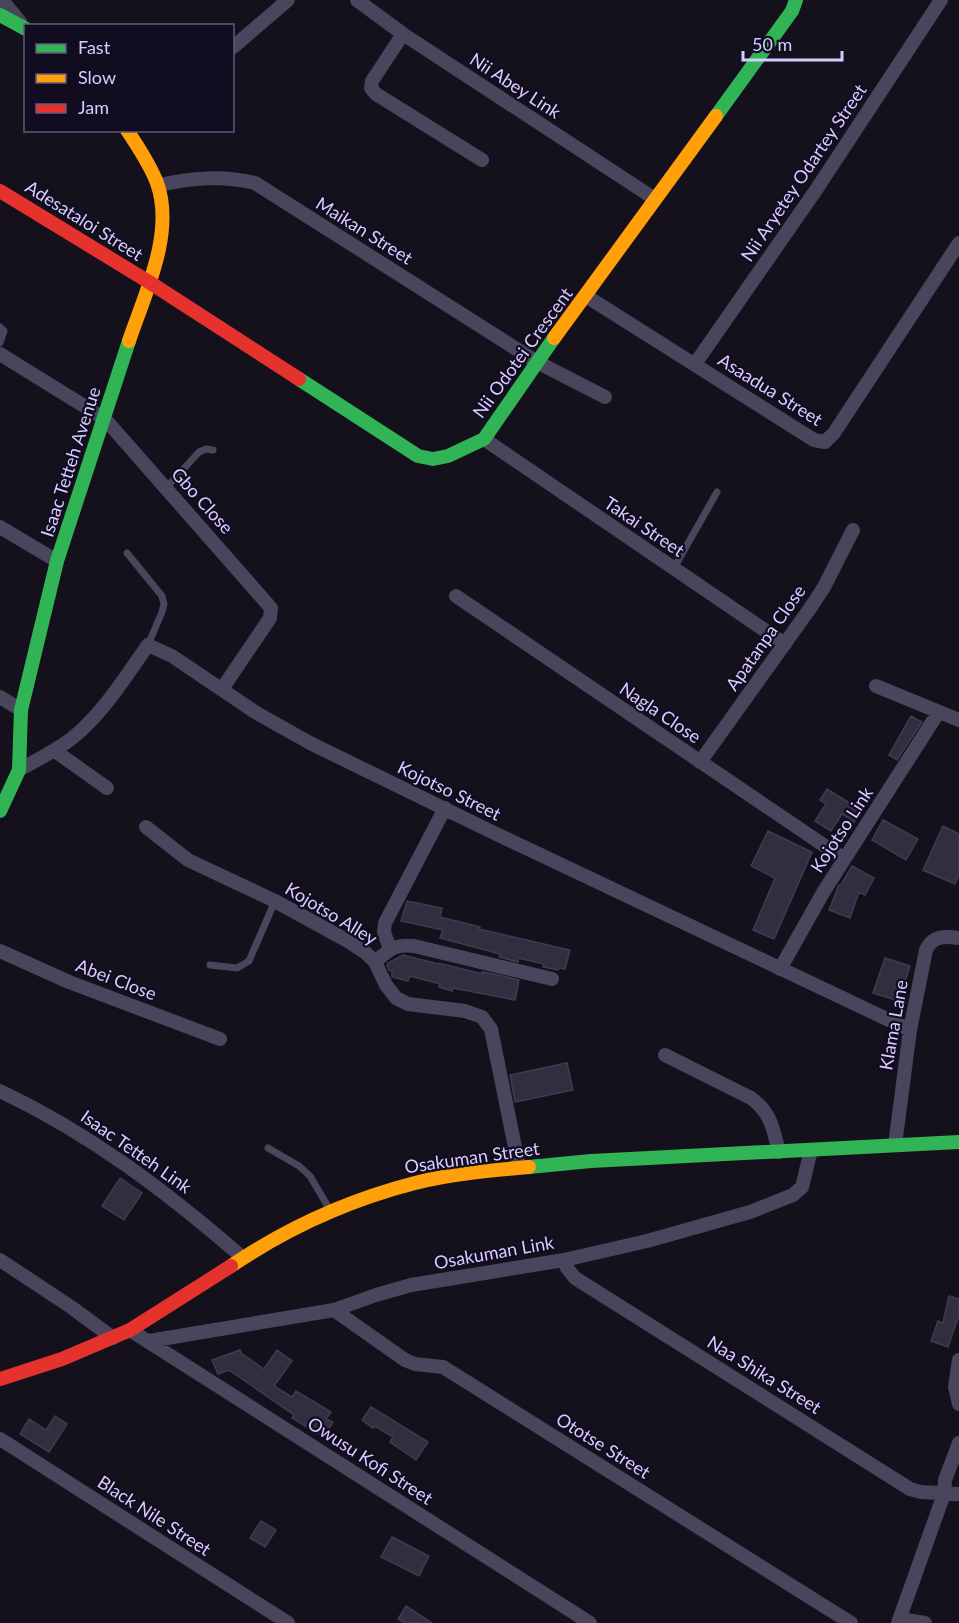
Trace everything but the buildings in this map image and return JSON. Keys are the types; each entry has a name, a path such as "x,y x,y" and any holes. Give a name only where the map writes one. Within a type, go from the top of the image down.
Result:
{"street":[{"path":"2,0 24,27"},
{"path":"234,46 288,0"},
{"name":"Nii Abey Link","path":"357,0 404,34 655,199"},
{"name":"Nii Odotei Crescent","path":"149,282 418,456 433,459 448,456 484,439 537,362 792,11 796,0"},
{"name":"Nii Aryetey Odartey Street","path":"695,364 816,190 941,0"},
{"path":"0,15 24,28"},
{"path":"404,34 372,81 371,88 376,94 482,160"},
{"name":"Isaac Tetteh Avenue","path":"0,811 19,770 21,710 57,561 160,247 163,205 159,185 151,167 128,132"},
{"name":"Maikan Street","path":"159,185 212,177 234,178 255,183 537,362 605,397"},
{"name":"Adesataloi Street","path":"0,190 149,282"},
{"name":"Asaadua Street","path":"586,296 814,440 825,442 834,433 959,243"},
{"name":"Gbo Close","path":"0,354 105,419 271,608 270,618 222,689"},
{"name":"Takai Street","path":"484,439 785,644"},
{"path":"0,527 57,561"},
{"name":"Apatanpa Close","path":"700,762 824,587 853,530"},
{"name":"Nagla Close","path":"456,596 844,860"},
{"path":"19,770 55,751 98,713 148,645"},
{"name":"Kojotso Street","path":"148,645 172,656 255,712 310,743 910,1030"},
{"path":"876,686 959,720"},
{"path":"0,697 21,710"},
{"name":"Kojotso Link","path":"780,969 844,860 938,713"},
{"path":"55,751 108,788"},
{"path":"390,949 384,932 385,924 445,808"},
{"name":"Kojotso Alley","path":"146,827 189,860 274,901 346,940 375,962 386,985 396,998 408,1004 465,1011 482,1017 491,1029 519,1167"},
{"name":"Klama Lane","path":"895,1145 910,1030 926,950 930,942 939,937 959,938"},
{"path":"375,962 390,949 400,945 414,946 552,979"},
{"name":"Abei Close","path":"0,951 69,982 220,1040"},
{"path":"665,1055 751,1098 762,1106 770,1119 780,1152"},
{"name":"Isaac Tetteh Link","path":"0,1091 69,1128 130,1166 185,1208 242,1257"},
{"name":"Osakuman Street","path":"0,1379 62,1359 130,1330 215,1277 242,1257 330,1210 386,1190 417,1182 519,1167 591,1161 959,1142"},
{"name":"Osakuman Link","path":"149,1341 334,1310 411,1285 564,1260 647,1241 750,1212 793,1196 802,1187 811,1150"},
{"path":"0,1260 113,1338"},
{"name":"Naa Shika Street","path":"564,1260 575,1278 910,1489 959,1494"},
{"name":"Ototse Street","path":"334,1310 405,1360 416,1364 444,1367 851,1623"},
{"name":"Owusu Kofi Street","path":"130,1330 590,1623"},
{"path":"958,1360 955,1387 959,1404"},
{"name":"Black Nile Street","path":"0,1439 288,1623"},
{"path":"925,1623 899,1621 944,1494 945,1480 959,1443"}],"lane":[{"path":"0,327 4,331 0,344"},
{"path":"166,488 199,452 206,449 213,450"},
{"path":"674,568 717,492"},
{"path":"127,553 162,596 164,604 148,645"},
{"path":"210,965 237,968 249,961 274,901"},
{"path":"268,1148 299,1166 310,1176 330,1210"}],"traffic: fast":[{"path":"716,116 792,11 796,0"},
{"path":"0,15 24,28"},
{"path":"299,379 418,456 433,459 448,456 484,439 554,338"},
{"path":"0,811 19,770 21,710 57,561 129,341"},
{"path":"529,1167 591,1161 959,1142"}],"traffic: slow":[{"path":"554,338 716,116"},
{"path":"128,132 147,162 157,183 162,202 162,222 156,263 129,341"},
{"path":"231,1266 274,1239 319,1217 390,1190 442,1177 529,1167"}],"traffic: jam":[{"path":"0,191 149,282 299,379"},
{"path":"0,1379 62,1359 130,1330 231,1266"}]}
